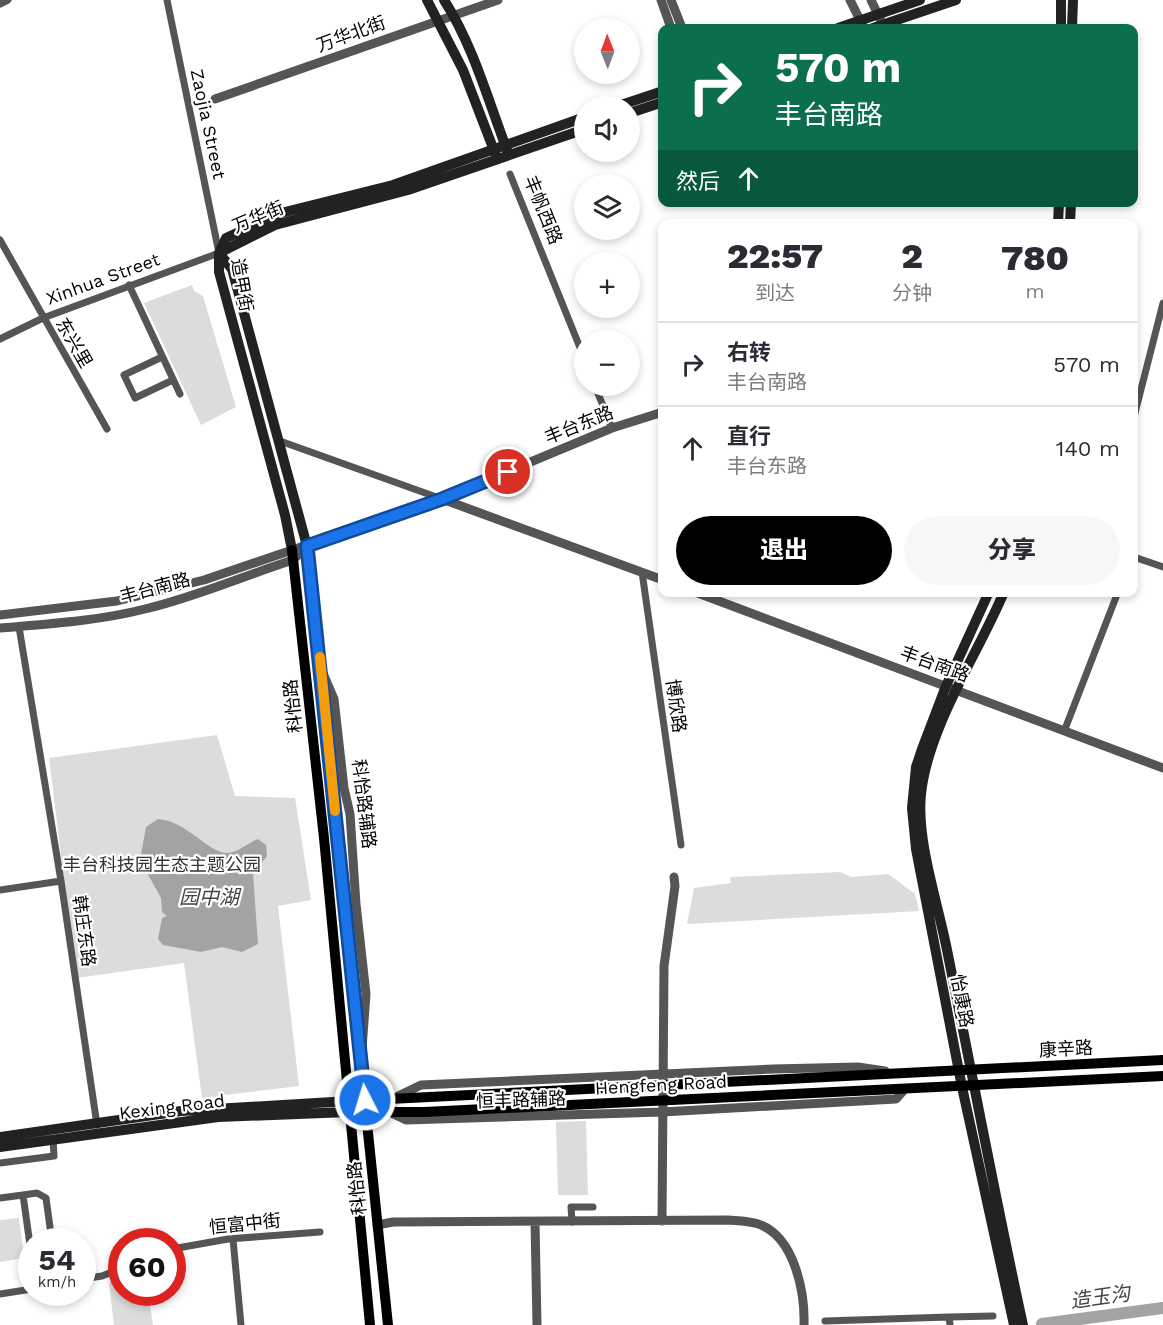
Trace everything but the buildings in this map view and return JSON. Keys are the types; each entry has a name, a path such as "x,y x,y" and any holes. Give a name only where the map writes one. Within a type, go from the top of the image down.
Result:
{"main road":[{"path":"427,0 440,20 463,70 497,160"},
{"path":"444,0 454,15 478,69 509,156"},
{"path":"862,24 878,15 920,0"},
{"path":"887,24 956,0"},
{"path":"1061,0 1061,24"},
{"path":"1072,0 1072,24"},
{"path":"640,99 658,93"},
{"path":"640,110 658,104"},
{"name":"万华街","path":"219,253 226,238 266,219 372,191 574,121"},
{"name":"万华街","path":"219,253 275,225 386,197 574,133"},
{"name":"造甲街","path":"219,253 232,268 307,546"},
{"name":"造甲街","path":"219,253 219,272 285,515 292,555"},
{"name":"科怡路","path":"307,546 362,1054 388,1325"},
{"name":"科怡路","path":"292,555 324,838 370,1325"},
{"path":"952,688 987,597"},
{"path":"952,688 1001,597"},
{"name":"怡康路","path":"952,688 925,773 921,816 922,837 1023,1325"},
{"name":"怡康路","path":"952,688 916,767 912,808 916,849 962,1088 1014,1325"},
{"name":"康辛路","path":"972,1070 1163,1060"},
{"name":"Hengfeng Road","path":"349,1101 972,1070"},
{"name":"康辛路","path":"975,1086 1163,1076"},
{"name":"Hengfeng Road","path":"350,1112 662,1107 975,1086"},
{"name":"Kexing Road","path":"0,1148 201,1109 349,1101"},
{"name":"Kexing Road","path":"0,1137 218,1117 350,1112"}],"street":[{"path":"0,4 8,0"},
{"name":"Zaojia Street","path":"167,0 219,253"},
{"name":"万华北街","path":"215,99 498,0"},
{"path":"661,0 670,24"},
{"path":"671,0 680,24"},
{"path":"850,0 862,24"},
{"path":"871,0 878,15 878,24"},
{"name":"丰帆西路","path":"510,174 574,333"},
{"name":"东兴里","path":"0,240 107,429"},
{"name":"Xinhua Street","path":"0,339 43,318 219,253"},
{"path":"129,285 180,394"},
{"path":"1138,401 1163,303"},
{"path":"162,357 124,375 135,398 173,380"},
{"path":"600,396 612,428"},
{"name":"丰台东路","path":"442,499 612,428 658,414"},
{"path":"280,441 658,578"},
{"name":"丰台南路","path":"0,628 93,619 148,609 211,590 292,555 307,546 442,499"},
{"name":"丰台南路","path":"0,615 147,596 292,555"},
{"path":"1138,558 1163,567"},
{"name":"博欣路","path":"642,572 681,845"},
{"name":"丰台南路","path":"708,597 1065,729 1163,768"},
{"path":"1065,729 1116,597"},
{"name":"韩庄东路","path":"19,627 61,881 97,1128"},
{"path":"662,1221 664,966 674,877"},
{"path":"0,890 61,881"},
{"name":"恒丰路辅路","path":"394,1098 421,1085 858,1067 909,1074"},
{"path":"0,1163 54,1156 53,1139"},
{"path":"0,1198 37,1193 46,1198 50,1228"},
{"path":"22,1195 27,1228"},
{"path":"572,1222 571,1207 593,1207"},
{"path":"378,1225 393,1222 728,1220 761,1225 779,1239 798,1270 804,1325"},
{"path":"535,1222 537,1325"},
{"name":"恒富中街","path":"186,1247 233,1239 321,1232"},
{"path":"233,1239 241,1325"},
{"path":"0,1294 18,1291"},
{"path":"825,1321 949,1321 993,1316"}],"green space":[{"path":"192,285 194,291 203,296 236,407 201,425 144,303"},
{"name":"丰台科技园生态主题公园","path":"217,735 235,796 295,798 311,900 278,906 299,1086 202,1098 184,963 76,978 49,758"},
{"path":"840,872 852,877 888,874 915,894 919,911 687,924 694,888 731,883 730,877"},
{"path":"586,1121 588,1195 558,1195 556,1122"},
{"path":"19,1218 18,1259 0,1262 0,1220"},
{"path":"112,1306 150,1306 153,1325 114,1325"}],"water":[{"name":"园中湖","path":"158,819 179,825 220,852 232,852 258,839 266,845 267,856 253,874 258,944 242,952 222,947 201,952 163,945 158,939 162,918 167,916 162,912 161,898 140,860 146,827"}],"waterway":[{"name":"造玉沟","path":"1042,1324 1163,1308"}],"slow traffic":[{"path":"320,657 335,811"}],"route":[{"path":"365,1100 362,1054 307,546 442,499 508,472"}]}
